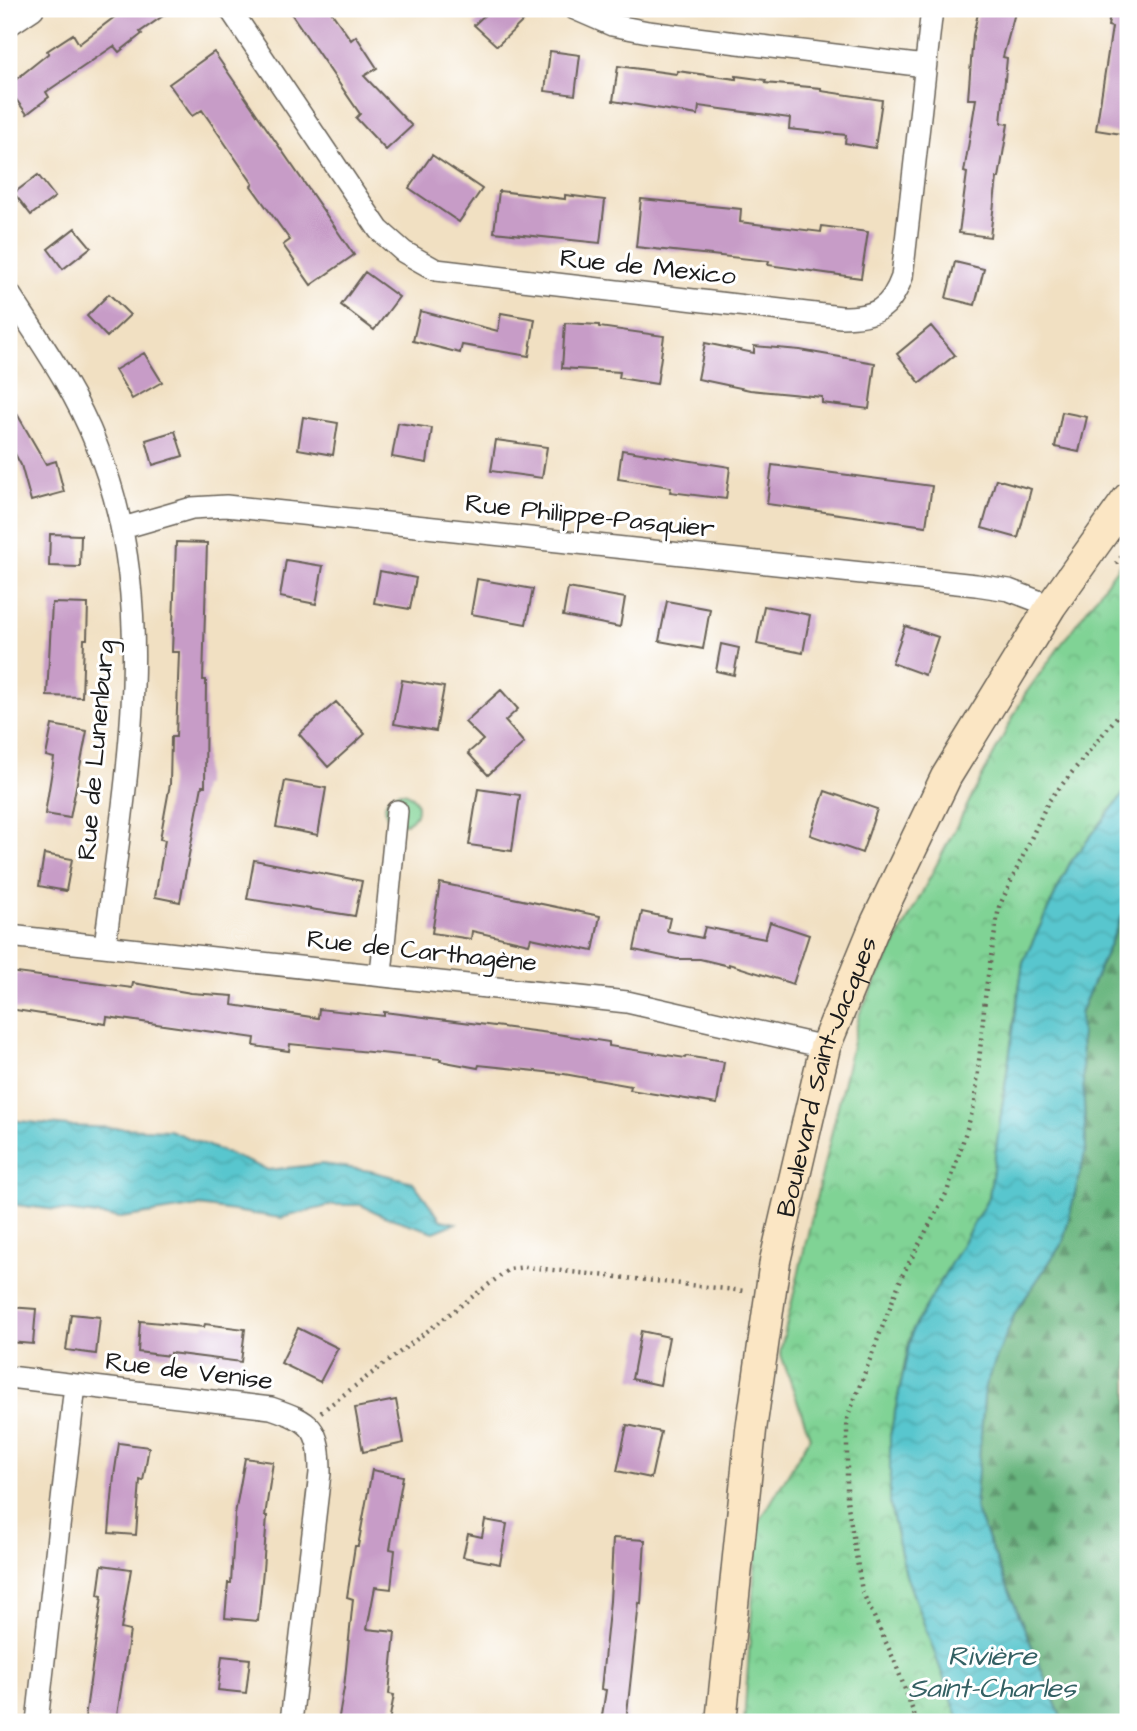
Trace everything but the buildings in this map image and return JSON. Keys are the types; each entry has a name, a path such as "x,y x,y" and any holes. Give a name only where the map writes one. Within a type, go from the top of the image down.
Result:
{"street":[{"path":"9,25 33,9"},
{"name":"Rue de Mexico","path":"230,9 379,230 404,252 436,270 841,317 863,317 882,309 895,295 901,277 932,9"},
{"path":"575,9 612,25 648,32 925,66"},
{"name":"Rue de Lunenburg","path":"9,293 59,371 96,443 123,528 135,646 129,741 105,946"},
{"name":"Boulevard Saint-Jacques","path":"721,1722 751,1430 775,1261 825,1047 876,923 946,776 1051,606 1128,498"},
{"name":"Rue Philippe-Pasquier","path":"123,528 192,508 226,506 976,585 1009,590 1051,606"},
{"path":"381,974 397,811"},
{"name":"Rue de Carthagène","path":"9,936 627,1002 825,1047"},
{"name":"Rue de Venise","path":"9,1377 271,1408 298,1417 311,1427"},
{"path":"37,1722 75,1384"},
{"path":"291,1722 320,1473 320,1446 311,1427"}],"path":[{"path":"917,1722 895,1662 862,1591 847,1500 847,1419 901,1276 947,1192 975,1103 986,988 999,907 1048,802 1128,703"},
{"path":"311,1427 321,1412 509,1269 526,1267 770,1296"}],"green space":[{"path":"1128,553 1128,788 1070,863 1023,962 989,1197 911,1333 890,1436 890,1505 906,1575 960,1722 744,1722 758,1524 810,1437 780,1352 860,1012 1025,694"},
{"path":"401,792 412,797 417,808 412,819 401,824 390,819 385,808 390,797"},
{"path":"1128,902 1128,1722 1063,1722 975,1508 985,1386 1015,1313 1063,1242 1086,1149 1080,1013"}],"water":[{"name":"Rivière Saint-Charles","path":"1128,788 1128,902 1080,1013 1086,1149 1063,1242 1015,1313 985,1386 975,1508 1063,1722 960,1722 906,1575 890,1505 890,1436 912,1331 989,1197 1023,962 1070,863"},
{"path":"9,1120 68,1126 169,1130 268,1170 323,1164 370,1171 413,1182 441,1220 456,1223 434,1232 384,1216 361,1205 332,1205 281,1218 199,1206 121,1218 9,1204"}]}
